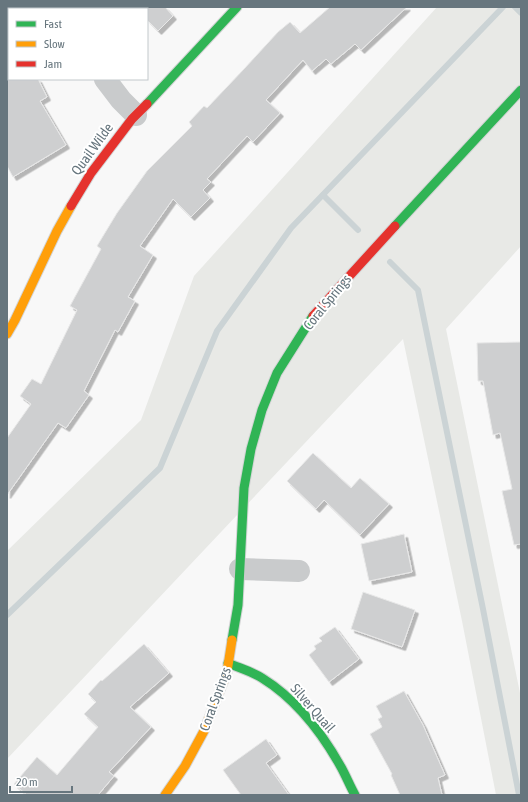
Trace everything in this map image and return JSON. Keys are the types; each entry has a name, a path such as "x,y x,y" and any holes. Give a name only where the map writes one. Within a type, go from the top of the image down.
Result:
{"street":[{"name":"Quail Wilde","path":"7,334 16,320 57,231 91,173 132,119 237,7"},
{"path":"106,80 136,115"},
{"name":"Coral Springs","path":"165,795 185,766 204,731 227,672 238,605 244,488 251,449 262,410 277,374 314,314 521,90"},
{"path":"240,569 299,571"},
{"name":"Silver Quail","path":"228,663 261,678 281,692 304,715 324,740 341,767 355,795"}],"shaded area":[{"path":"437,7 521,7 521,246 446,329 521,698 521,795 496,795 462,621 403,339 7,759 7,551 141,420 194,276"}],"building":[{"path":"165,7 173,16 158,31 148,21 147,8"},
{"path":"330,7 407,7 361,50 355,44 331,64 326,59 312,71 303,60 266,100 280,113 253,142 247,136 207,179 211,182 203,190 210,198 191,217 173,199 140,246 153,255 128,297 135,301 118,332 115,330 84,391 89,395 66,428 58,423 7,495 7,438 31,404 20,396 32,379 41,384 77,310 70,306 101,249 97,246 117,213 147,171 192,126 189,122 204,106 207,108 278,32 290,22 300,33"},
{"path":"7,79 38,80 47,97 40,101 66,145 13,177 7,166"},
{"path":"521,342 521,544 514,545 502,491 512,489 500,433 493,435 483,381 478,381 477,343"},
{"path":"313,453 351,488 360,478 389,504 360,535 324,500 316,509 287,481"},
{"path":"404,534 412,572 369,581 361,544"},
{"path":"363,592 415,610 402,647 351,629"},
{"path":"335,627 359,659 329,682 309,655 316,649 314,646 322,641 319,638"},
{"path":"144,644 169,673 130,707 151,727 109,772 114,776 98,795 27,795 14,784 37,757 57,775 98,727 84,714 96,702 88,694 101,680 102,681"},
{"path":"404,691 423,725 445,775 438,778 442,795 400,795 391,775 392,774 370,734 382,727 378,719 382,717 376,706"},
{"path":"266,739 277,755 266,763 289,795 241,795 223,770"}],"waterway":[{"path":"7,615 160,468 217,331 291,228 503,7"},
{"path":"515,7 521,13"},
{"path":"323,195 358,230"},
{"path":"390,262 418,290 519,795"}],"traffic: fast":[{"path":"147,104 237,7"},
{"path":"395,226 521,90"},
{"path":"232,640 238,605 244,488 251,449 262,410 277,373 313,316"},
{"path":"228,663 262,678 274,686 297,706 317,729 334,754 355,795"}],"traffic: slow":[{"path":"7,334 57,231 71,206"},
{"path":"165,795 185,766 204,731 227,672 232,640"}],"traffic: jam":[{"path":"71,206 91,173 132,119 147,104"},
{"path":"313,316 395,226"}]}
